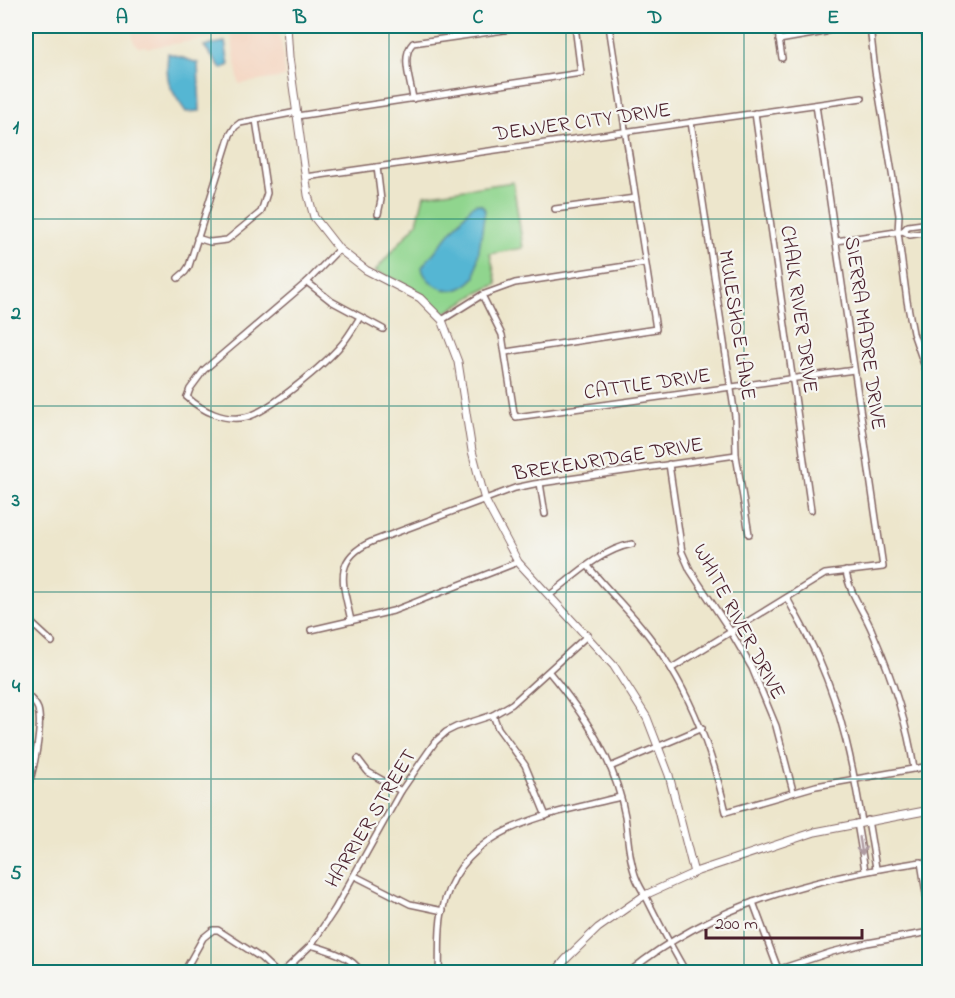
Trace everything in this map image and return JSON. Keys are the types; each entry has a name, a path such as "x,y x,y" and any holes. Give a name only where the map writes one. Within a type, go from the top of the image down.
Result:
{"street":[{"path":"287,26 297,114 314,217 339,249 366,270 420,298 442,320 458,362 472,451 485,500 518,562 588,635 614,666 647,718 659,746 676,801 694,873"},
{"path":"413,99 406,57 407,49 413,43 533,26"},
{"path":"178,278 189,266 230,135 240,123 581,73 575,26"},
{"path":"482,295 498,325 506,352 656,329 609,26"},
{"path":"777,26 782,58"},
{"path":"779,40 825,32 833,26"},
{"path":"870,26 875,71 899,215 914,333 930,386"},
{"path":"924,26 930,66"},
{"name":"DENVER CITY DRIVE","path":"306,177 862,98"},
{"name":"SIERRA MADRE DRIVE","path":"816,105 882,567 846,571"},
{"name":"CHALK RIVER DRIVE","path":"754,113 811,510"},
{"path":"197,238 210,242 227,240 261,212 267,193 256,120"},
{"name":"MULESHOE LANE","path":"691,122 735,416 736,454 748,534"},
{"path":"377,167 381,200 378,214"},
{"path":"555,209 635,198"},
{"path":"900,232 908,226 930,223"},
{"path":"836,241 900,232 910,235 930,232"},
{"path":"339,249 307,282 204,370 184,397 219,416 245,418 258,414 283,396 336,350 360,317"},
{"path":"442,320 482,295 515,283 645,263"},
{"path":"307,282 331,301 383,329"},
{"name":"CATTLE DRIVE","path":"506,352 515,416 519,418 854,370"},
{"name":"BREKENRIDGE DRIVE","path":"351,621 343,572 345,563 358,548 515,488 736,454"},
{"name":"WHITE RIVER DRIVE","path":"669,464 682,552 690,570 752,668 766,700 787,762 793,791"},
{"path":"540,483 544,514"},
{"path":"550,595 614,549 632,544"},
{"path":"311,630 393,611 508,568 518,562"},
{"path":"588,566 640,624 672,668 686,692 702,728 726,812 793,791 930,766"},
{"path":"672,668 825,574 846,571 847,581 871,627 895,688 906,726 914,769"},
{"path":"787,598 819,657 834,697 848,743 860,810 876,868"},
{"path":"26,618 52,642"},
{"name":"HARRIER STREET","path":"283,972 310,945 355,876 401,791 435,742 456,727 493,715 512,704 588,635"},
{"path":"549,672 577,706 595,733 620,797 625,817 630,860 636,878 686,972"},
{"path":"26,694 37,708 39,726 34,765 26,791"},
{"path":"493,715 498,728 525,765 546,816"},
{"path":"610,767 702,728"},
{"path":"358,759 368,772 401,791"},
{"path":"440,972 439,933 442,911 449,889 470,857 505,830 546,816 620,797"},
{"path":"555,972 598,928 645,895 694,873 815,832 930,810"},
{"path":"863,822 865,870"},
{"path":"629,972 669,943 710,920 793,888 876,868 921,862 930,919"},
{"path":"355,876 404,902 442,911"},
{"path":"753,902 778,969"},
{"path":"184,972 203,938 213,930 218,930 261,958 276,972"},
{"path":"771,972 867,943 930,933"},
{"path":"310,945 348,960 361,972"}],"shaded area":[{"path":"131,26 276,26 282,45 285,77 239,84 231,35 147,48 146,46 139,47 134,43"}],"green space":[{"path":"513,182 523,248 490,254 497,284 445,313 441,313 420,293 375,271 417,223 424,195"}],"water":[{"path":"225,42 229,65 221,69 204,46"},
{"path":"168,53 198,63 200,111 186,112 172,90 167,71"},
{"path":"476,204 482,205 485,210 475,277 461,288 445,290 430,281 422,267"}]}
